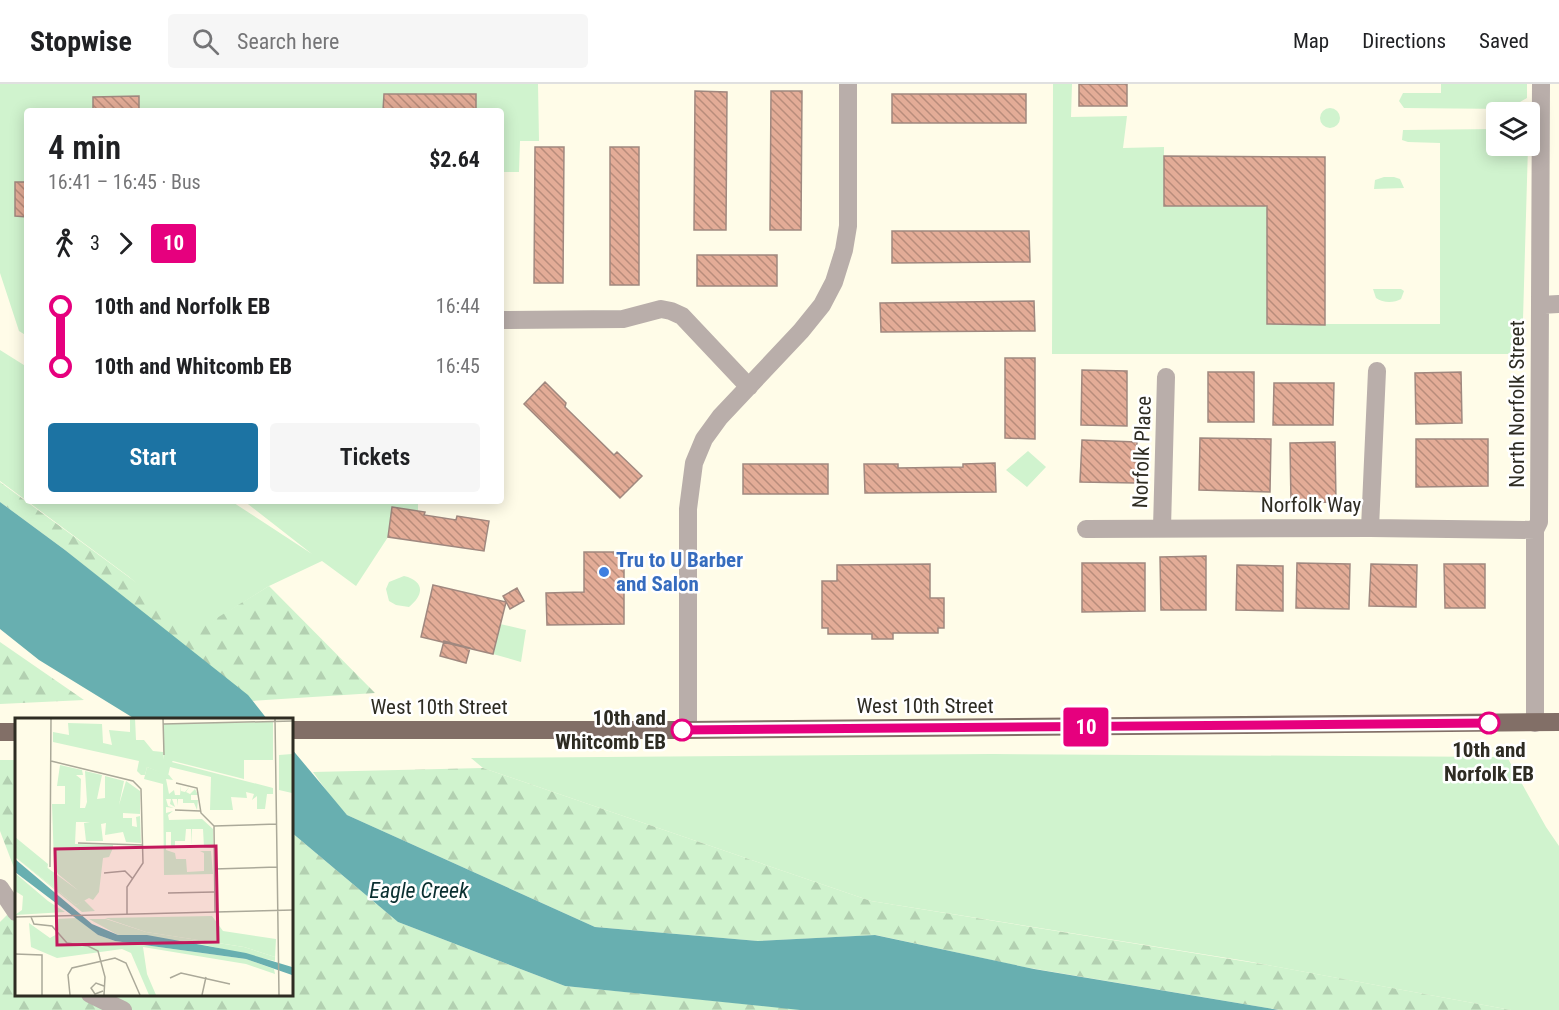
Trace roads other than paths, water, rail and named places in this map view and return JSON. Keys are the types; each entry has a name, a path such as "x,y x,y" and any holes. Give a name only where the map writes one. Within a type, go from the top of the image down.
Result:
{"main road":[{"name":"West 10th Street","path":"292,730 688,730 1559,722"}],"street":[{"path":"688,730 688,509 694,463 709,432 720,417 812,318 826,298 837,274 848,226 848,84"},
{"name":"North Norfolk Street","path":"1536,723 1535,530 1539,522 1541,84"},
{"path":"1540,305 1559,304"},
{"path":"504,320 623,319 661,309 671,311 682,316 749,387"},
{"path":"1370,528 1377,370"},
{"name":"Norfolk Place","path":"1162,528 1166,377"},
{"name":"Norfolk Way","path":"1086,529 1535,530"},
{"path":"0,888 15,910"},
{"path":"94,995 123,1010"}],"water":[{"path":"0,502 65,550 248,695 266,718 133,718 39,660 0,629"},
{"name":"Eagle Creek","path":"292,749 347,815 595,927 758,941 875,935 1034,969 1279,1010 800,1010 565,986 398,922 292,833"}],"place":[{"name":"Tru to U Barber and Salon","path":"604,572"},
{"name":"10th and Norfolk EB","path":"1489,723"},
{"name":"10th and Whitcomb EB","path":"682,730"}]}
